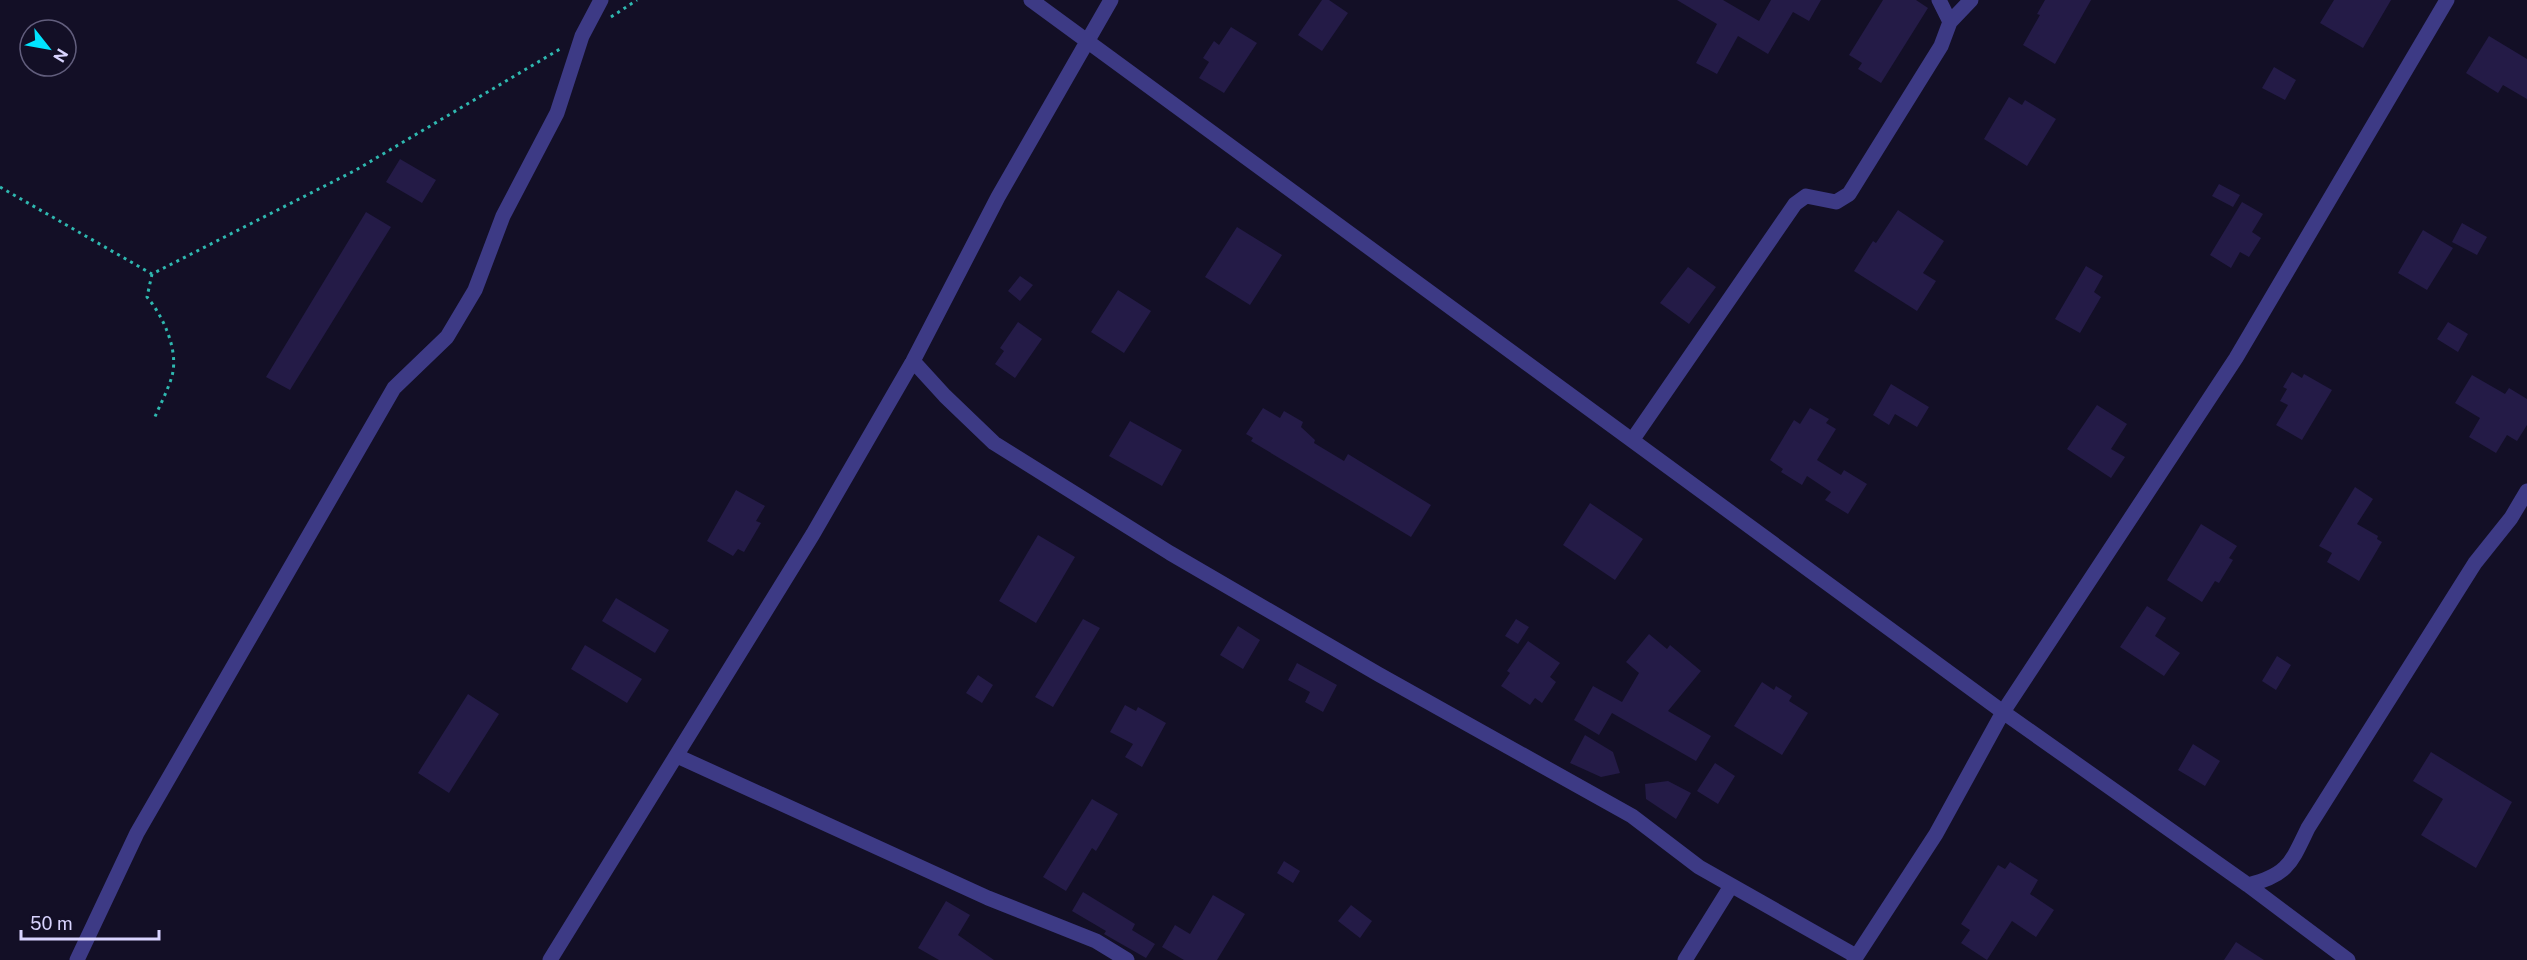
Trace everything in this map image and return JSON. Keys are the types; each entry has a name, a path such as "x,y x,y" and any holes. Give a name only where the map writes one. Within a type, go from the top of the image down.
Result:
{"street":[{"path":"76,960 137,833 394,388 447,337 475,290 503,216 557,113 582,36 601,0"},
{"path":"1031,0 1086,43 1633,439 2003,712 2248,885 2348,960"},
{"path":"550,960 813,534 913,361 998,197 1111,0"},
{"path":"1939,0 1950,22"},
{"path":"1633,439 1795,204 1806,196 1836,202 1849,194 1941,46 1950,22 1971,0"},
{"path":"913,361 945,396 994,443 1170,553 1378,674 1632,816 1699,867 1855,958 1936,834 2003,712 2236,358 2447,0"},
{"path":"2248,885 2274,879 2293,860 2308,828 2475,563 2511,518 2527,491"},
{"path":"677,756 988,898 1096,941 1127,960"},
{"path":"1684,960 1731,886"}],"path":[{"path":"610,18 637,0"},
{"path":"152,274 356,170 582,36"},
{"path":"0,187 152,274"},
{"path":"152,274 147,297 160,313 169,334 173,373 154,419"}],"building":[{"path":"1322,0 1329,0 1348,13 1322,51 1298,35"},
{"path":"1677,0 1723,0 1759,21 1771,0 1821,0 1809,21 1793,12 1768,54 1738,36 1717,74 1696,63 1717,24"},
{"path":"1883,0 1916,0 1928,8 1881,83 1858,69 1862,63 1849,55"},
{"path":"2045,0 2091,0 2055,64 2023,45 2040,15 2037,14"},
{"path":"2334,0 2391,0 2363,48 2320,23"},
{"path":"1231,27 1257,43 1224,93 1199,78 1209,62 1203,58 1214,41 1219,45"},
{"path":"2489,36 2527,59 2527,99 2503,85 2498,93 2466,73"},
{"path":"2274,67 2296,80 2285,100 2262,88"},
{"path":"2009,97 2022,105 2025,100 2056,119 2027,166 1984,139"},
{"path":"400,159 436,180 422,203 386,182"},
{"path":"2219,184 2240,195 2233,207 2212,196"},
{"path":"2242,202 2263,214 2252,232 2261,238 2249,257 2240,252 2231,268 2210,255"},
{"path":"1898,210 1944,241 1923,273 1936,281 1917,311 1854,271 1873,241 1876,243"},
{"path":"366,212 391,227 290,390 266,377"},
{"path":"2462,223 2487,237 2477,255 2452,242"},
{"path":"1237,227 1282,255 1250,305 1205,277"},
{"path":"2423,230 2453,248 2427,290 2398,273"},
{"path":"2086,266 2103,276 2094,292 2101,297 2080,333 2055,319"},
{"path":"1688,267 1716,287 1689,324 1660,303"},
{"path":"1020,276 1033,285 1020,301 1008,291"},
{"path":"1118,290 1151,311 1124,353 1091,332"},
{"path":"1018,322 1042,339 1015,378 995,364 1004,351 1000,348"},
{"path":"2448,322 2468,334 2458,352 2437,339"},
{"path":"2292,372 2302,378 2304,374 2332,390 2302,440 2276,425 2288,405 2280,401 2287,389 2283,387"},
{"path":"2472,375 2505,394 2509,388 2527,399 2527,425 2517,441 2507,435 2496,453 2469,437 2480,418 2455,403"},
{"path":"1891,384 1929,407 1917,427 1895,414 1889,425 1873,415"},
{"path":"2097,405 2127,424 2111,449 2125,457 2111,478 2067,449"},
{"path":"1263,408 1280,418 1284,411 1303,422 1301,427 1315,440 1314,443 1344,461 1348,454 1431,505 1411,537 1251,441 1253,438 1246,434"},
{"path":"1810,408 1829,419 1826,423 1836,429 1817,460 1841,475 1844,470 1867,484 1848,514 1825,500 1831,492 1807,476 1802,485 1781,472 1783,469 1770,460 1794,420 1800,424"},
{"path":"1130,421 1182,450 1162,486 1109,456"},
{"path":"2355,487 2373,499 2357,524 2378,536 2377,539 2382,542 2359,581 2327,562 2332,553 2319,546"},
{"path":"736,490 765,506 756,521 761,523 744,552 738,549 733,556 707,541"},
{"path":"1590,503 1643,539 1615,580 1563,545"},
{"path":"2201,524 2237,546 2229,558 2233,560 2219,583 2215,581 2202,602 2167,580"},
{"path":"1038,535 1075,557 1036,623 999,601"},
{"path":"616,598 669,630 655,653 602,621"},
{"path":"2147,606 2166,618 2155,636 2180,653 2164,676 2120,647"},
{"path":"1083,619 1100,628 1053,707 1035,697"},
{"path":"1516,619 1529,627 1518,644 1505,636"},
{"path":"1238,626 1260,640 1243,669 1220,655"},
{"path":"1649,634 1667,649 1670,645 1701,671 1668,711 1711,736 1696,761 1612,713 1599,735 1574,720 1593,686 1622,702 1639,673 1626,662"},
{"path":"1528,641 1560,663 1550,677 1556,682 1542,703 1535,698 1530,705 1501,686 1510,673 1507,671"},
{"path":"585,645 642,679 627,703 571,669"},
{"path":"2277,656 2291,665 2276,690 2262,681"},
{"path":"1297,663 1337,685 1323,712 1305,702 1310,692 1288,680"},
{"path":"978,675 993,685 982,703 966,693"},
{"path":"1762,682 1774,690 1776,686 1792,696 1789,701 1808,713 1782,755 1734,726"},
{"path":"468,694 499,714 449,793 418,773"},
{"path":"1125,705 1136,711 1138,707 1166,723 1142,767 1125,757 1133,744 1110,732"},
{"path":"1585,735 1613,752 1620,773 1601,777 1570,763"},
{"path":"2193,744 2220,761 2205,786 2178,770"},
{"path":"2431,752 2512,802 2476,868 2421,835 2443,799 2413,781"},
{"path":"1715,763 1735,776 1718,804 1697,791"},
{"path":"1668,781 1691,793 1676,819 1646,799 1645,784"},
{"path":"1092,799 1118,814 1096,851 1092,848 1066,891 1043,877"},
{"path":"1284,861 1300,871 1293,883 1277,873"},
{"path":"2010,862 2038,880 2030,894 2054,910 2036,937 2012,921 1987,960 1961,943 1970,930 1961,924 1998,865 2005,869"},
{"path":"1083,892 1135,924 1132,930 1155,944 1146,958 1104,934 1106,931 1072,911"},
{"path":"1213,895 1245,914 1217,960 1184,960 1162,947 1175,925 1190,934"},
{"path":"946,901 970,915 958,935 994,960 939,960 918,948"},
{"path":"1351,905 1372,921 1360,938 1338,921"},
{"path":"2236,942 2264,960 2224,960"}]}
